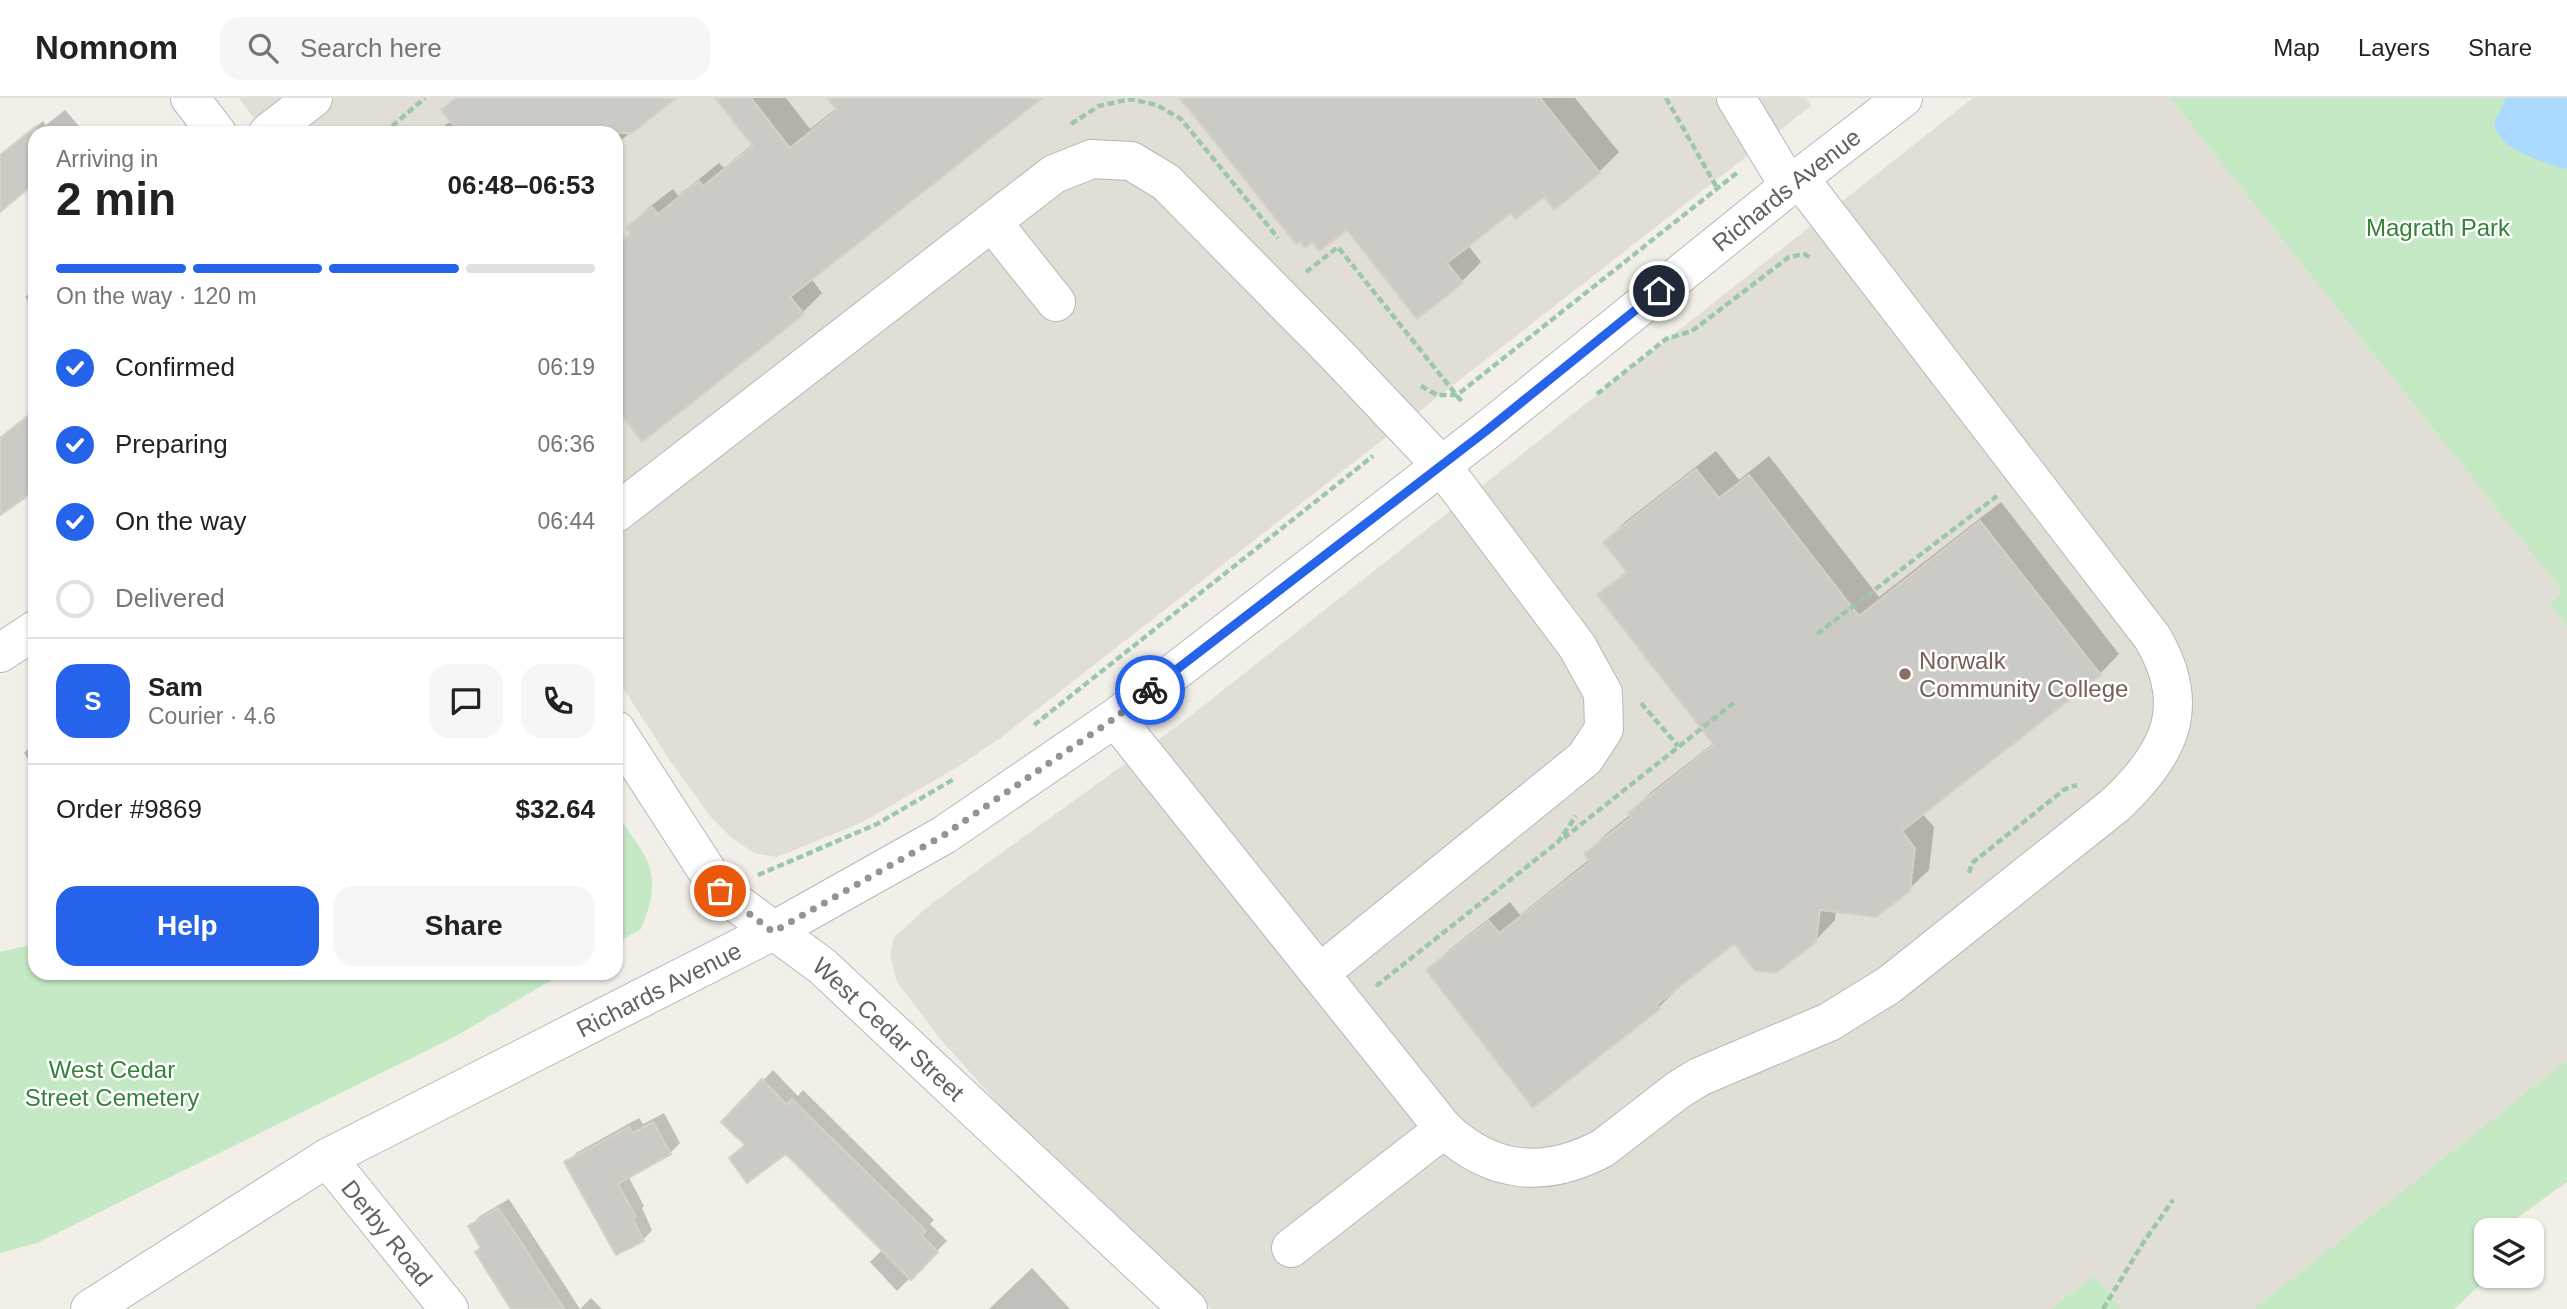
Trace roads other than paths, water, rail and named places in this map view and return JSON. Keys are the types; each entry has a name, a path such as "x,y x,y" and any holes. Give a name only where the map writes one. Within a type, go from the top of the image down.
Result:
{"street":[{"path":"190,98 212,126"},
{"path":"277,126 313,98"},
{"path":"1115,718 1444,1129 1461,1145 1502,1165 1555,1167 1589,1156 1699,1077 1829,1022 1889,985 2134,788 2161,754 2175,708 2166,662 2152,636 1766,149 1736,98"},
{"name":"Richards Avenue","path":"90,1309 327,1158 773,932 944,835 1115,718 1441,466 1794,182 1903,98"},
{"path":"623,508 1054,174 1092,159 1131,161 1166,182 1332,350 1441,466 1585,658 1604,693 1604,729 1585,758 1320,973"},
{"path":"992,222 1056,302"},
{"path":"0,653 28,635"},
{"name":"West Cedar Street","path":"623,741 720,891 822,966 1188,1309"},
{"path":"1291,1248 1444,1129"},
{"name":"Derby Road","path":"327,1158 449,1309"}],"water":[{"path":"2506,98 2567,98 2567,169 2542,161 2507,144 2494,124"}],"place":[{"name":"Norwalk Community College","path":"1905,674"}],"park label":[{"name":"Magrath Park","path":"2438,227"},
{"name":"West Cedar Street Cemetery","path":"112,1083"}]}
